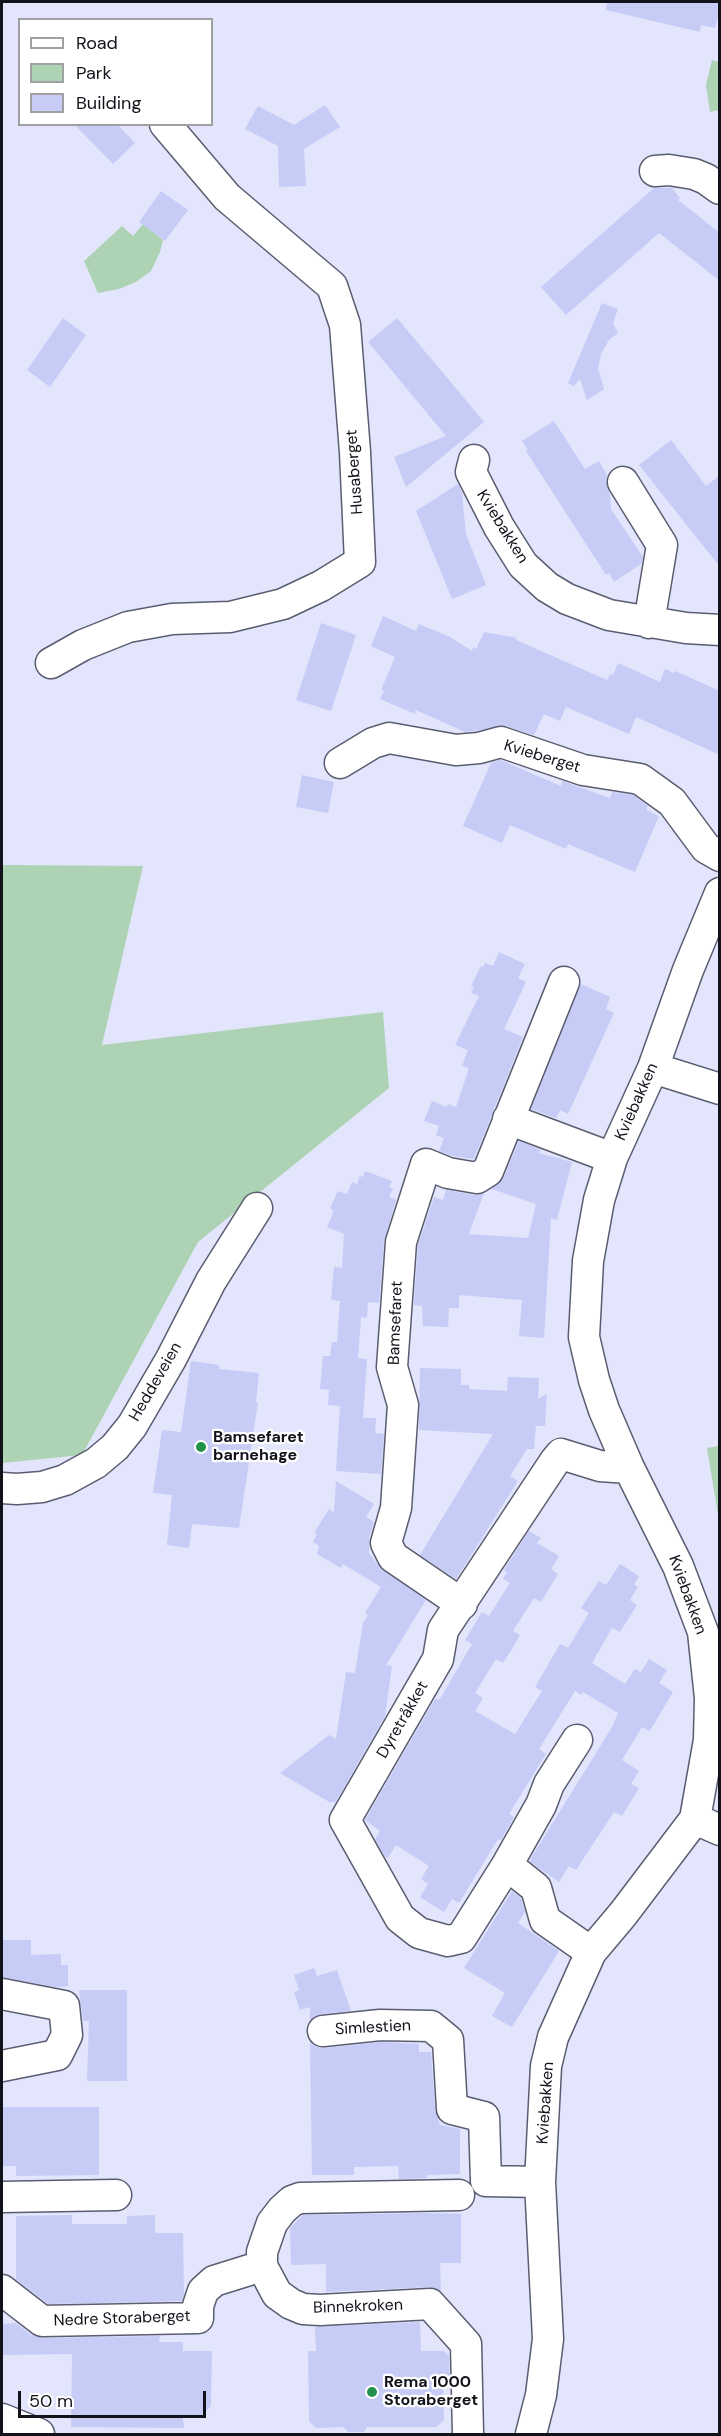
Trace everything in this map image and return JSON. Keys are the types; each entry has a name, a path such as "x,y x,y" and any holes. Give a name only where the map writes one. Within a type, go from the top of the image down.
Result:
{"street":[{"name":"Husaberget","path":"51,663 83,645 128,627 172,619 230,617 283,604 321,586 360,562 345,325 332,286 227,196 167,126"},
{"path":"655,171 669,170 694,174 720,189"},
{"name":"Kviebakken","path":"474,460 471,472 476,485 508,542 523,565 547,587 567,599 609,615 649,623 720,630"},
{"path":"623,482 662,545 649,623"},
{"name":"Kvieberget","path":"340,762 373,743 389,738 456,750 480,748 501,741 583,770 640,779 672,802 706,848 720,856"},
{"name":"Kviebakken","path":"531,2434 541,2395 548,2339 540,2182 546,2066 553,2037 591,1952 707,1825 710,1698 703,1632 678,1566 628,1468 594,1380 584,1337 588,1261 599,1200 612,1158 653,1068 688,970 720,893"},
{"name":"Bamsefaret","path":"462,1604 393,1557 386,1543 396,1508 404,1405 392,1367 397,1275 404,1231 426,1164 448,1173 477,1178 488,1171 564,981"},
{"path":"653,1068 720,1089"},
{"path":"508,1119 612,1158"},
{"name":"Heddeveien","path":"2,1488 17,1490 42,1487 65,1480 96,1463 115,1447 132,1426 171,1359 211,1281 257,1208"},
{"name":"Dyretråkket","path":"577,1740 549,1784 541,1805 507,1865 461,1938 448,1941 418,1933 400,1918 382,1890 345,1820 438,1659 443,1630 543,1477 561,1454 600,1466 628,1468"},
{"path":"507,1865 536,1888 545,1920 591,1952"},
{"path":"2,1994 64,2006 67,2035 57,2055 2,2066"},
{"name":"Simlestien","path":"323,2031 380,2025 432,2026 448,2040 452,2109 484,2117 486,2181 540,2182"},
{"path":"2,2197 116,2195"},
{"path":"262,2266 262,2252 272,2223 292,2201 300,2198 459,2195"},
{"name":"Nedre Storaberget","path":"2,2290 42,2321 198,2318 198,2306 203,2291 214,2281 262,2266"},
{"name":"Binnekroken","path":"262,2266 277,2294 291,2304 303,2308 320,2310 429,2304 466,2344 468,2434"},
{"path":"2,2419 39,2434"}],"green space":[{"path":"712,60 719,62 719,110 710,112 706,85"},
{"path":"143,224 163,240 151,271 136,282 119,289 98,293 84,261 122,226 133,236"},
{"path":"2,865 143,866 102,1045 383,1012 389,1088 198,1242 82,1455 2,1463"},
{"path":"719,1446 720,1521 707,1448"}],"building":[{"path":"607,2 720,2 720,8 715,28 701,25 700,32 606,10"},
{"path":"325,105 340,127 304,149 306,186 279,187 278,146 245,129 258,106 294,125"},
{"path":"76,126 119,126 135,143 113,164"},
{"path":"654,188 672,188 680,198 678,200 720,233 720,281 659,233 566,315 541,287"},
{"path":"161,191 188,210 165,241 139,222"},
{"path":"602,303 618,309 613,323 618,333 609,340 601,354 598,368 604,389 587,400 580,379 574,386 568,383"},
{"path":"63,318 86,335 50,387 27,370"},
{"path":"397,318 484,422 406,487 394,457 446,436 368,342"},
{"path":"554,421 585,469 599,461 607,475 606,483 611,509 643,557 641,564 614,582 609,573 606,575 526,451 528,450 522,441"},
{"path":"671,440 706,486 720,475 720,567 639,465"},
{"path":"458,484 462,493 466,534 486,585 452,599 416,511"},
{"path":"383,616 416,631 419,624 450,637 472,651 473,647 476,649 484,632 517,638 516,640 607,680 610,674 613,675 618,663 660,682 665,669 674,673 675,671 720,691 720,755 636,717 629,734 566,707 560,721 544,714 534,735 506,726 465,732 416,710 415,714 380,699 384,691 381,690 395,657 371,646"},
{"path":"321,623 356,635 331,711 296,700"},
{"path":"500,760 561,786 562,781 610,798 612,792 633,795 648,806 646,810 659,816 635,872 568,844 566,849 510,825 502,843 463,826 491,763"},
{"path":"302,775 334,782 328,813 296,807"},
{"path":"499,952 525,964 518,978 526,982 504,1029 523,1037 474,1159 453,1156 439,1151 444,1138 436,1135 439,1126 424,1121 432,1101 447,1107 448,1104 456,1107 469,1068 462,1066 468,1050 455,1045 479,996 471,993 474,987 471,986 481,966 483,967 485,963 493,966"},
{"path":"581,984 610,997 606,1009 614,1013 568,1114 560,1110 556,1118 531,1109"},
{"path":"519,1141 541,1150 539,1153 572,1162 557,1220 551,1218 544,1338 519,1336 522,1300 459,1295 459,1308 449,1308 448,1327 423,1326 422,1306 414,1305 418,1245 434,1197 443,1200 446,1190 474,1195 484,1193 469,1234 528,1238 536,1204 492,1189 504,1177"},
{"path":"365,1171 392,1181 389,1187 393,1189 389,1197 396,1200 384,1241 379,1303 368,1302 367,1318 361,1317 358,1358 367,1359 363,1418 376,1418 375,1433 384,1434 381,1474 336,1471 340,1406 328,1405 329,1390 320,1389 323,1356 330,1356 332,1342 337,1342 340,1301 331,1300 334,1267 342,1268 344,1234 327,1227 334,1211 330,1208 338,1191 347,1194 352,1182 357,1184"},
{"path":"191,1361 219,1365 219,1369 259,1373 256,1402 258,1402 239,1528 192,1524 189,1548 167,1545 172,1495 153,1493 162,1430 181,1432"},
{"path":"420,1368 461,1369 461,1385 469,1385 469,1389 507,1391 508,1377 539,1378 538,1399 547,1394 545,1426 536,1426 534,1449 527,1449 510,1476 518,1481 456,1579 420,1555 493,1434 419,1430"},
{"path":"336,1481 374,1504 366,1517 374,1522 369,1538 369,1553 378,1565 426,1600 386,1665 392,1666 385,1716 335,1803 332,1801 331,1803 280,1773 329,1735 336,1739 346,1672 355,1673 363,1623 368,1615 365,1613 381,1587 343,1564 341,1568 317,1554 319,1546 313,1542 317,1534 314,1533 329,1509 334,1513"},
{"path":"529,1531 541,1538 537,1543 559,1556 551,1569 558,1574 541,1602 534,1598 513,1631 520,1635 512,1649 503,1663 496,1659 475,1693 483,1698 475,1711 515,1734 542,1691 535,1687 560,1644 568,1648 589,1613 581,1608 599,1581 606,1585 620,1564 639,1576 634,1585 638,1586 630,1600 637,1605 620,1632 612,1628 592,1663 625,1684 635,1669 641,1672 649,1659 667,1670 659,1683 673,1692 650,1731 642,1727 622,1760 639,1771 631,1784 639,1788 622,1816 614,1812 576,1870 569,1866 559,1882 530,1862 531,1858 612,1727 618,1713 583,1692 582,1695 575,1691 539,1749 546,1754 509,1814 514,1817 501,1840 498,1839 459,1903 452,1899 444,1912 420,1897 428,1884 421,1879 429,1866 396,1845 388,1858 385,1857 375,1839 380,1831 365,1820 435,1699 440,1699 472,1644 465,1640 482,1612 489,1616 510,1583 503,1579 507,1572 504,1570"},
{"path":"512,1891 521,1898 525,1912 518,1923 559,1951 512,2027 492,2016 505,1993 464,1968"},
{"path":"2,1940 31,1940 31,1955 61,1954 61,1965 68,1965 68,1986 54,1987 2,1977"},
{"path":"314,1968 317,1976 337,1970 351,2011 321,2014 310,2021 310,2007 300,2010 294,1992 299,1990 294,1975"},
{"path":"79,1990 127,1990 127,2081 87,2081 89,2021 83,2021"},
{"path":"310,2042 317,2047 325,2048 381,2042 419,2044 419,2052 431,2052 435,2110 440,2125 460,2129 460,2174 399,2179 398,2166 354,2167 354,2175 312,2175"},
{"path":"2,2107 99,2107 99,2175 16,2176 16,2166 2,2166"},
{"path":"461,2214 461,2263 440,2263 441,2291 429,2287 326,2292 326,2264 291,2265 290,2228 303,2215"},
{"path":"72,2215 72,2224 127,2224 127,2216 155,2215 155,2233 183,2233 184,2294 182,2301 48,2304 16,2279 16,2216"},
{"path":"420,2322 421,2351 444,2351 449,2356 450,2381 443,2381 444,2420 436,2427 367,2427 364,2432 348,2432 344,2427 316,2428 309,2421 308,2351 316,2351 315,2327"},
{"path":"16,2323 31,2335 42,2338 160,2336 159,2342 183,2342 183,2351 212,2351 211,2406 199,2418 183,2418 184,2428 71,2427 72,2354 2,2355 2,2324"}],"place":[{"name":"Bamsefaret barnehage","path":"201,1447"},
{"name":"Rema 1000 Storaberget","path":"372,2392"}]}
